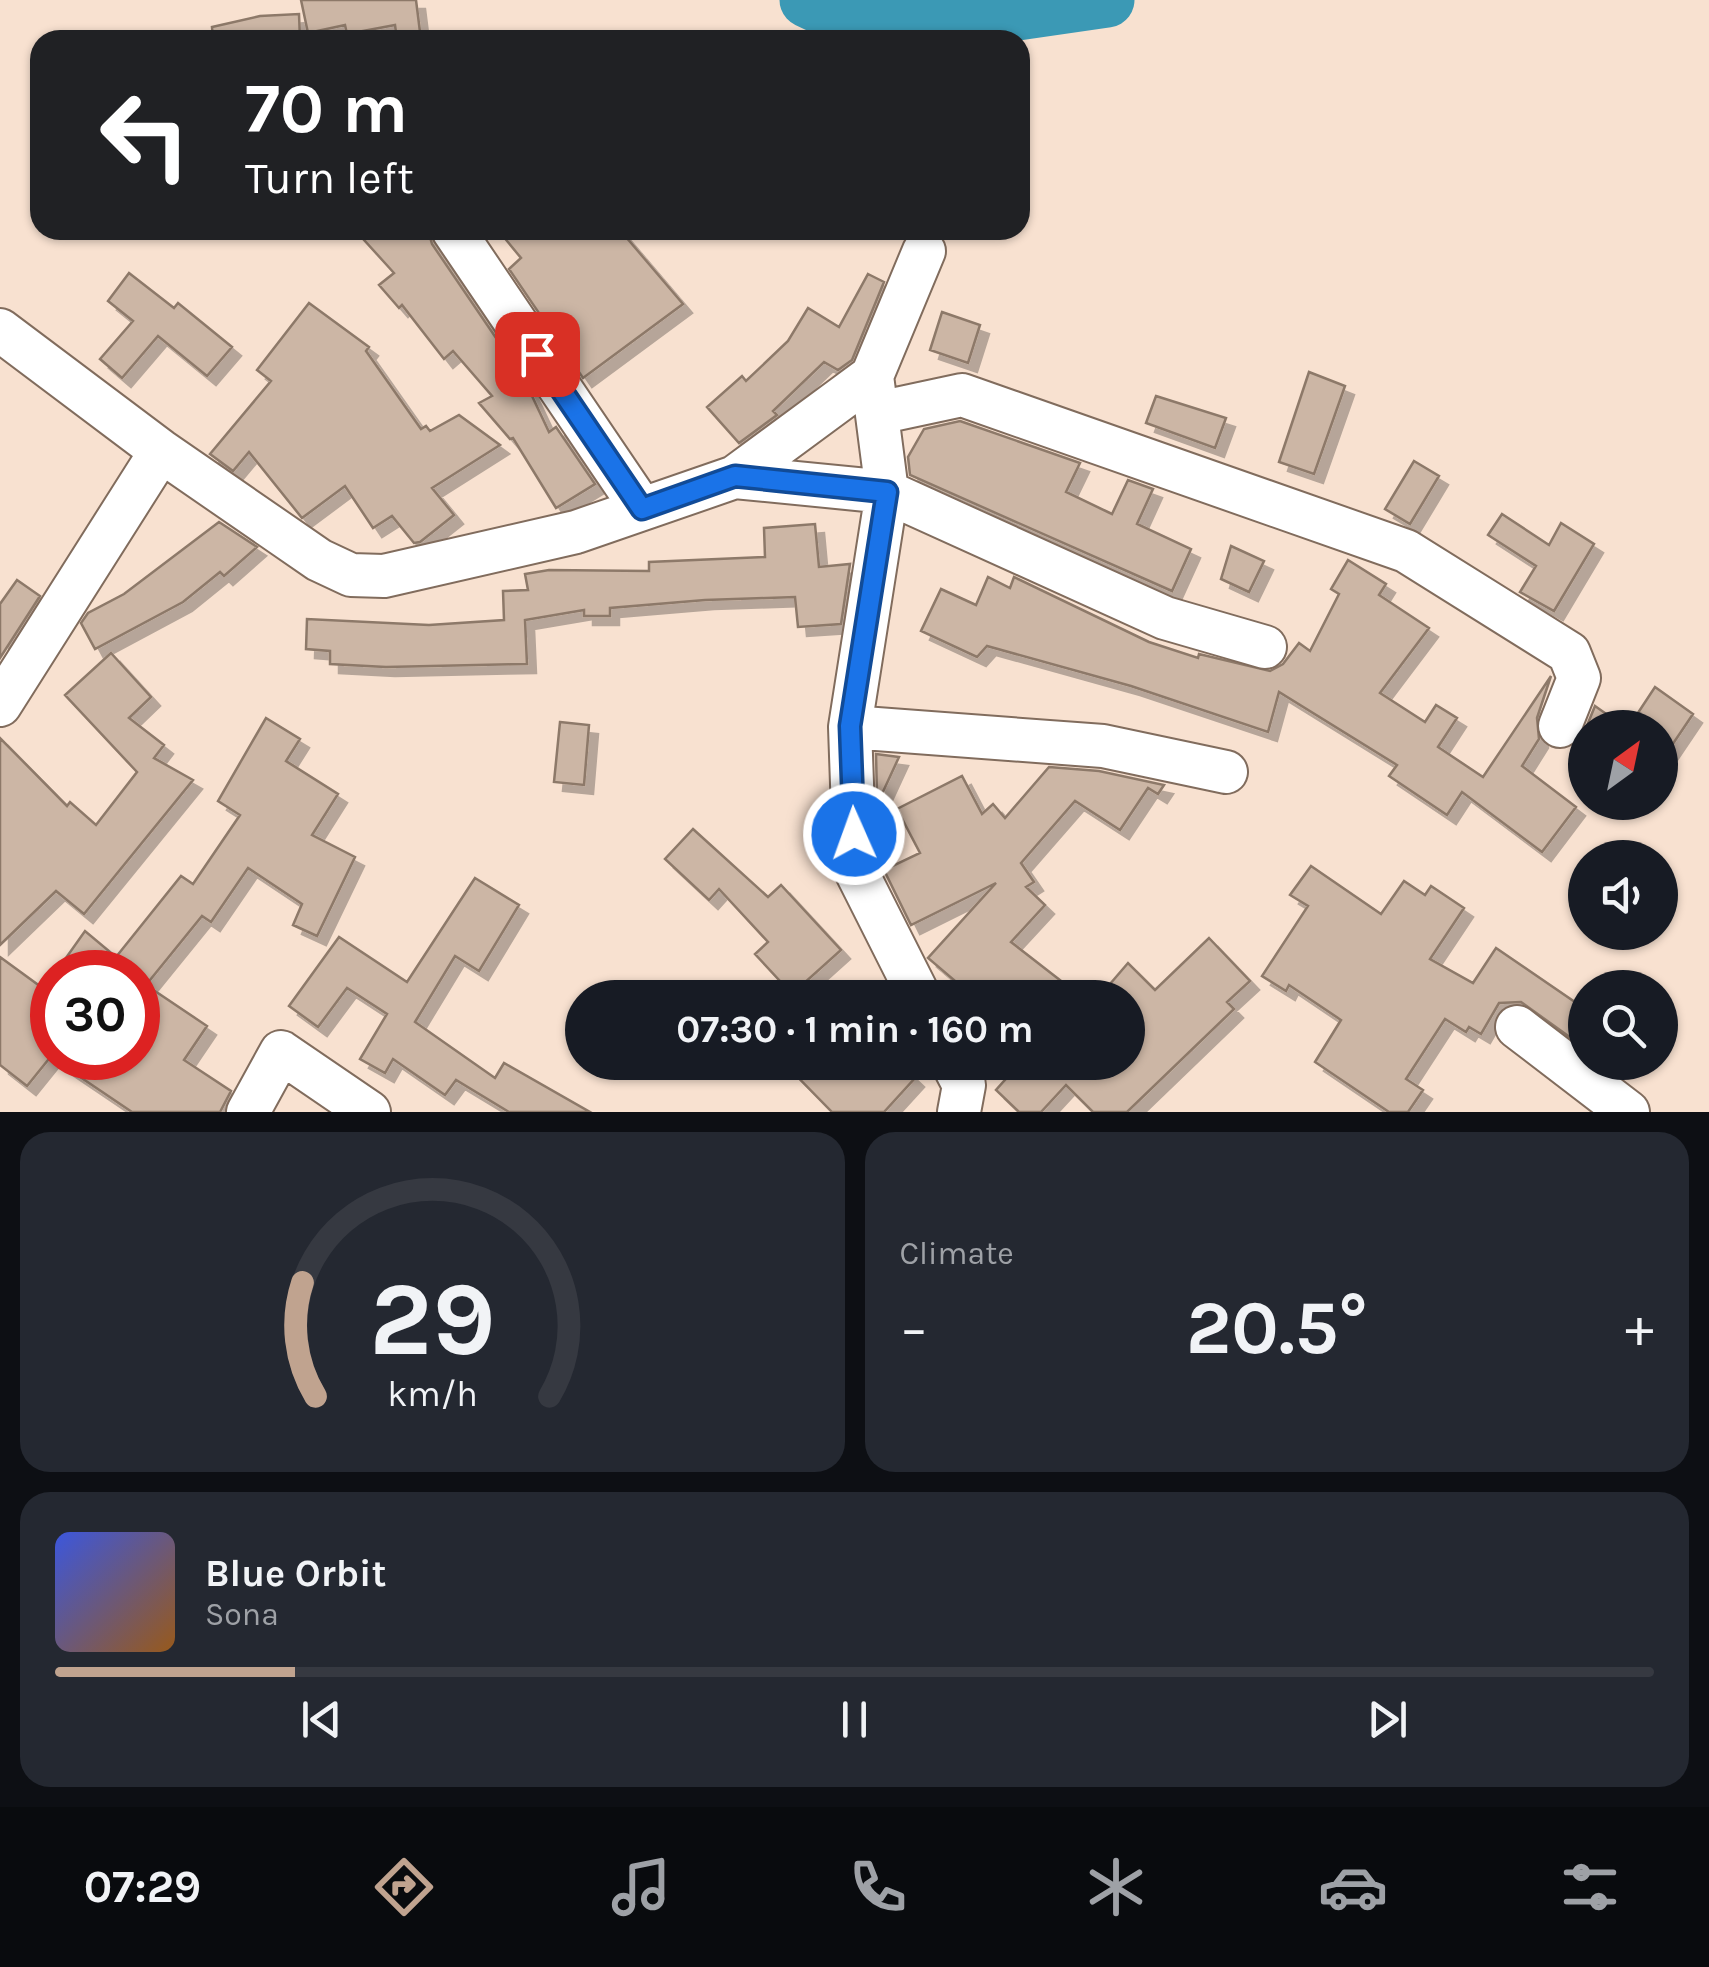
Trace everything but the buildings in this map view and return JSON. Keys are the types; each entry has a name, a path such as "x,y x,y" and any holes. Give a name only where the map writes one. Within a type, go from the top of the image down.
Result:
{"street":[{"path":"461,240 642,509"},
{"path":"911,980 855,869 850,726 887,492 875,394 924,251"},
{"path":"0,330 161,452 319,560 351,575 384,576 576,532 735,476 875,394 962,395 1406,550 1569,653 1580,678 1560,726"},
{"path":"0,705 161,452"},
{"path":"735,476 887,492 1165,618 1265,647"},
{"path":"850,726 1103,746 1226,772"},
{"path":"1518,1028 1612,1095"},
{"path":"248,1112 281,1052 369,1112"},
{"path":"958,1112 964,1086 961,1080"}],"waterway":[{"path":"807,0 856,23 968,20 1107,0"}],"route":[{"path":"537,354 642,509 735,476 887,492 850,726 854,834"}]}
